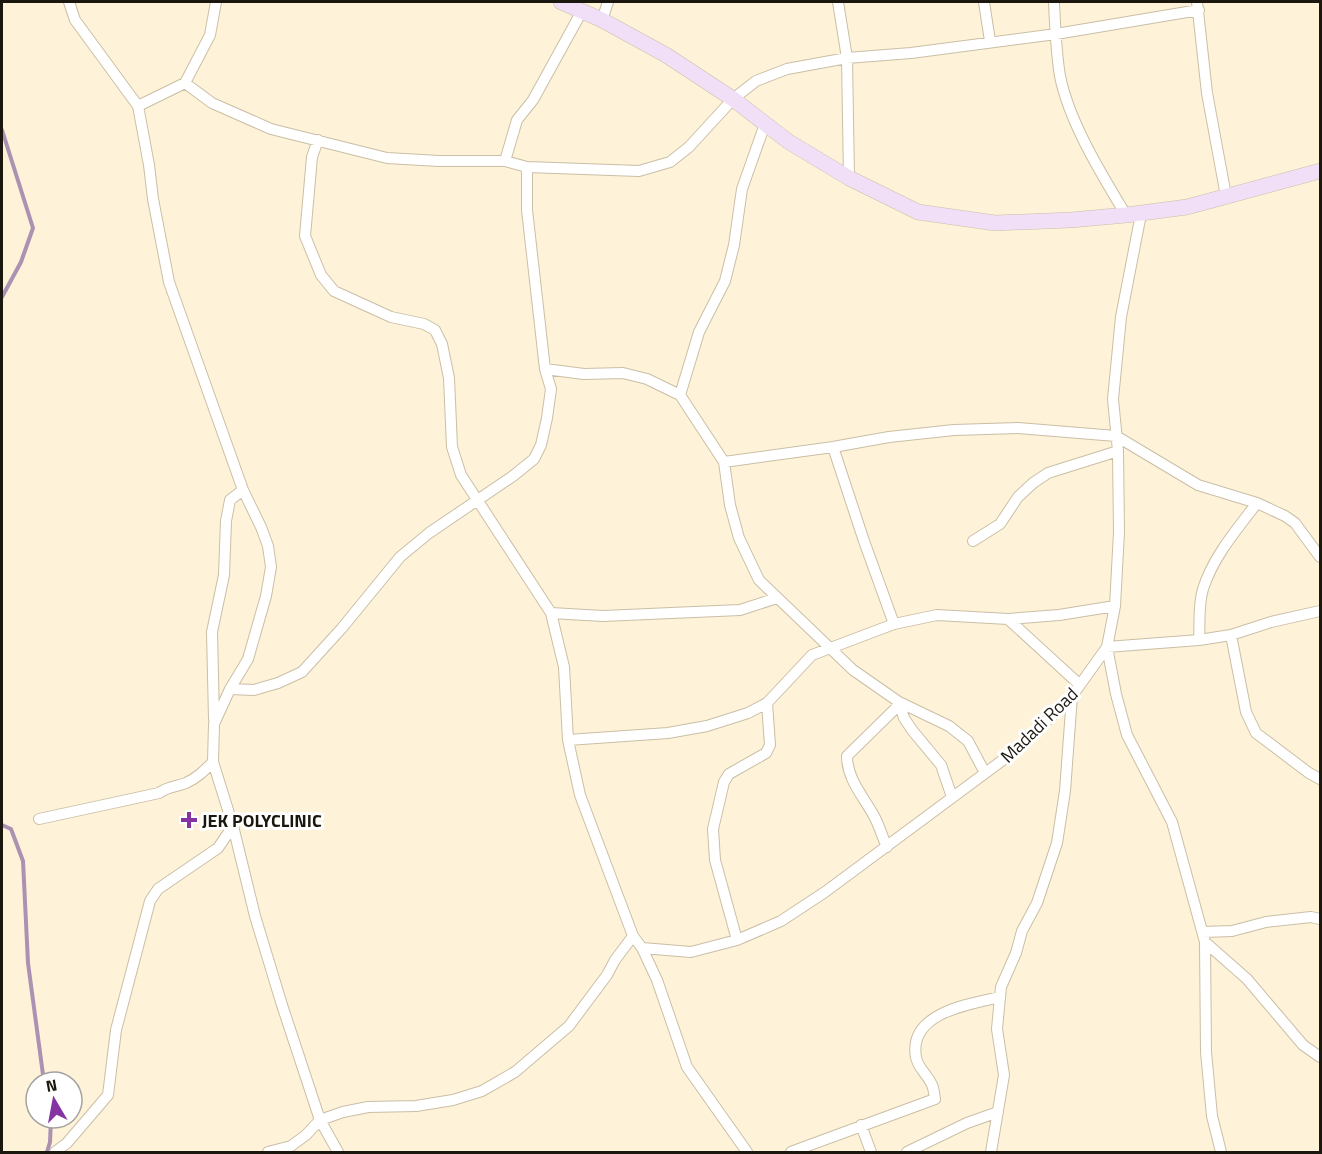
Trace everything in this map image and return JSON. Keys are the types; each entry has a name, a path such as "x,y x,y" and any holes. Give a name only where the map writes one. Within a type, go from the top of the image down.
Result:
{"main road":[{"path":"561,2 602,20 666,55 733,99 789,142 849,177 918,212 995,223 1071,220 1133,214 1187,207 1320,171"}],"street":[{"path":"69,2 75,20 138,106 169,282 243,490 265,536 271,567 266,596 248,659 230,689 214,724"},
{"path":"138,106 185,83 210,35 216,2"},
{"path":"602,20 608,2"},
{"path":"838,2 846,58 849,177"},
{"path":"984,2 990,41"},
{"path":"1054,2 1060,77 1068,104 1098,168 1133,214"},
{"path":"185,83 212,103 271,129 387,158 505,161 528,167 639,171 670,162 689,147 733,99 756,81 787,69 846,58 911,53 1056,34 1198,6 1206,93 1226,196"},
{"path":"505,161 517,120 533,100 582,11"},
{"path":"680,395 699,332 725,281 734,245 742,189 765,124"},
{"path":"318,140 312,157 305,236 321,275 334,291 391,317 424,324 435,330 441,344 449,378 452,447 461,476 551,613 564,667 568,740 580,795 633,936 642,948 657,981 687,1067 747,1152"},
{"path":"230,689 254,690 278,683 302,672 342,628 400,557 429,533 534,459 541,445 551,389 545,369 527,210 528,167"},
{"name":"Madadi Road","path":"642,948 691,952 737,940 781,921 825,892 1019,748 1072,696 1107,647 1115,606 1119,532 1118,451 1113,399 1133,214"},
{"path":"545,369 584,374 623,373 647,379 680,395 724,462 730,506 739,538 759,580 853,670 899,704 949,726 968,741 985,774"},
{"path":"724,462 889,437 954,430 1018,429 1116,436 1198,485 1257,503 1285,516 1295,523 1320,557"},
{"path":"833,447 894,624"},
{"path":"973,541 1000,524 1018,497 1048,473 1118,451"},
{"path":"243,490 231,500 226,520 224,575 212,632 213,762 233,826 260,935 320,1120 338,1152"},
{"path":"1199,640 1202,592 1208,576 1230,538 1257,503"},
{"path":"551,613 603,616 740,610 777,598"},
{"path":"568,740 668,733 707,726 748,713 767,703 812,655 894,624 937,615 1008,619 1059,615 1115,606"},
{"path":"1221,1152 1212,1116 1206,1052 1204,937 1172,822 1127,735 1107,647 1199,640 1231,635 1271,622 1320,611"},
{"path":"1008,619 1080,686"},
{"path":"812,655 815,633"},
{"path":"1231,635 1246,712 1256,733 1309,773 1320,778"},
{"path":"991,1152 1004,1075 997,1029 1001,987 1016,953 1022,931 1036,903 1057,843 1065,791 1072,696"},
{"path":"737,940 715,860 713,829 724,782 729,774 766,753 771,745 767,703"},
{"path":"899,704 912,730 941,765 952,797"},
{"path":"887,846 875,818 852,779 847,767 847,756 899,704"},
{"path":"39,819 159,793 166,788 197,778 213,762"},
{"path":"55,1152 67,1143 108,1095 116,1030 150,901 158,889 218,848 233,826"},
{"path":"1204,937 1266,922 1311,917 1320,919"},
{"path":"268,1152 291,1146 306,1136 320,1120 368,1107 416,1106 453,1100 482,1091 515,1072 569,1026 633,936"},
{"path":"1204,937 1247,979 1304,1045 1320,1057"},
{"path":"790,1152 935,1099 933,1086 916,1059 915,1038 929,1020 962,1006 1000,997"},
{"path":"907,1152 998,1112"},
{"path":"861,1125 871,1152"}],"waterway":[{"path":"2,130 33,228 21,262 2,297"},
{"path":"2,825 11,829 23,861 28,963 42,1070"},
{"path":"47,1152 50,1130"}],"place":[{"name":"JEK POLYCLINIC","path":"189,820"}]}
